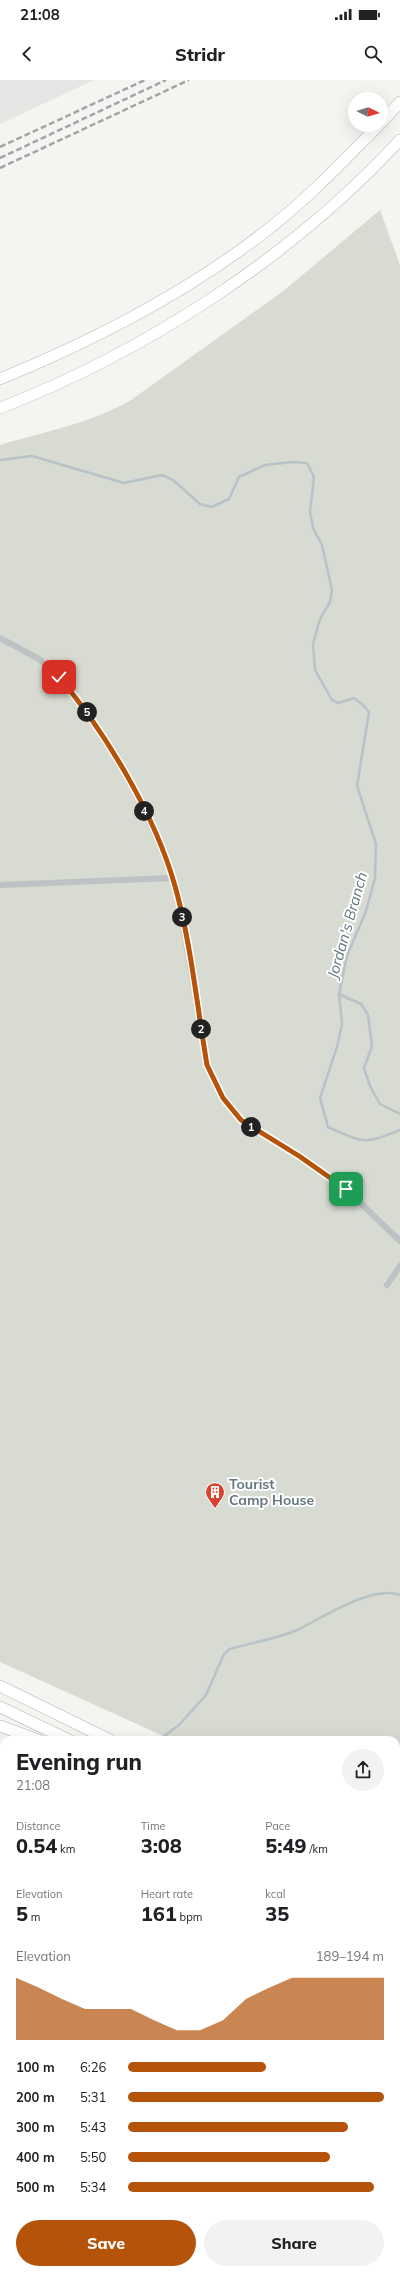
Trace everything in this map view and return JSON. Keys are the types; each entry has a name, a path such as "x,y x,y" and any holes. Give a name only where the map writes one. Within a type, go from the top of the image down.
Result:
{"highway":[{"path":"388,115 400,102"},
{"path":"0,379 122,323 213,268 314,190 372,132"},
{"path":"0,408 108,359 165,327 241,278 328,209 400,140"},
{"path":"0,1686 102,1736"},
{"path":"0,1707 61,1736"},
{"path":"0,1726 27,1736"}],"street":[{"path":"0,638 39,659 59,677 78,699 127,776 158,841 172,878 180,908 207,1065 223,1098 241,1120 299,1156 346,1189 400,1241"},
{"path":"0,885 172,878"},
{"path":"387,1285 400,1266"}],"shaded area":[{"path":"0,80 94,80 0,124"},
{"path":"380,210 400,265 400,1736 163,1736 0,1662 0,445 84,421 131,400 282,292"}],"waterway":[{"name":"Jordan's Branch","path":"0,460 32,456 124,483 162,475 173,480 200,504 212,507 229,499 239,477 265,465 292,462 307,463 314,477 310,512 313,528 322,545 332,590 330,602 320,619 313,644 315,670 332,700 338,703 354,698 369,712 357,786 376,844 375,878 366,911 347,956 339,994 342,1024 337,1047 320,1098 328,1127 356,1139 370,1140 400,1130"},
{"path":"339,994 361,1004 368,1015 372,1046 364,1068 370,1086 380,1104 400,1114"},
{"path":"164,1736 179,1725 206,1695 224,1654 230,1649 271,1639 295,1631 332,1611 361,1598 375,1594 389,1593 400,1595"}],"railway":[{"path":"0,147 145,80"},
{"path":"0,158 166,80"},
{"path":"0,168 189,80"}],"place":[{"name":"Tourist Camp House","path":"215,1509"}],"route":[{"path":"59,677 78,699 110,747 127,776 158,841 175,886 180,908 207,1065 211,1077 223,1098 241,1120 299,1156 346,1189"}]}
